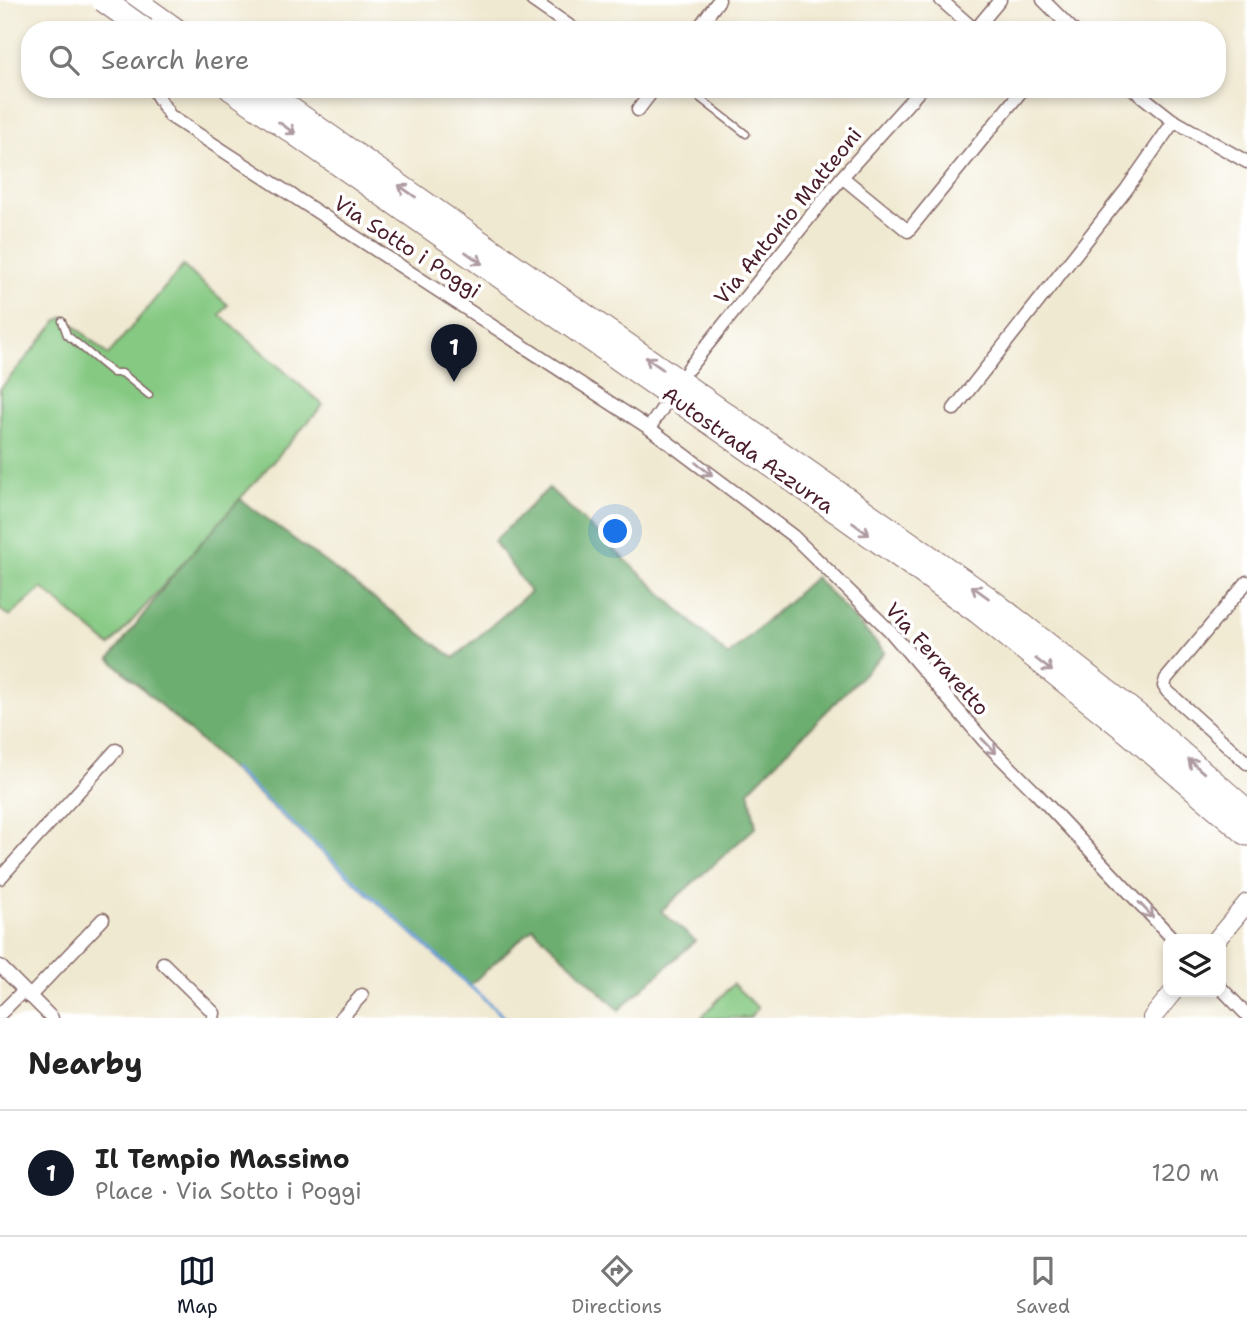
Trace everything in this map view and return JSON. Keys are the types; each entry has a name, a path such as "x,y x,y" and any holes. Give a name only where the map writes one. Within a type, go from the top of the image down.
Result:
{"highway":[{"path":"103,0 132,21"},
{"path":"134,0 163,21"},
{"name":"Autostrada Azzurra","path":"244,98 978,612 1128,732 1247,834"},
{"name":"Autostrada Azzurra","path":"275,98 988,598 1140,717 1247,811"}],"main road":[{"path":"1221,934 1247,903"},
{"path":"1152,1018 1170,997"}],"street":[{"path":"121,0 124,21"},
{"path":"533,0 562,21"},
{"path":"704,21 719,0"},
{"path":"941,0 965,21"},
{"path":"982,21 1000,0"},
{"path":"1043,0 1064,21"},
{"name":"Via Sotto i Poggi","path":"159,98 170,116 649,428"},
{"path":"638,110 647,98"},
{"name":"Via Antonio Matteoni","path":"688,369 842,177 913,98"},
{"path":"842,177 908,231 1016,98"},
{"path":"1145,98 1174,121 1247,162"},
{"path":"954,409 1126,190 1174,121"},
{"path":"649,428 662,409"},
{"name":"Via Ferraretto","path":"649,428 793,536 890,631 985,742 1168,934"},
{"path":"1247,582 1166,679 1164,686 1247,763"},
{"path":"0,878 116,750"},
{"path":"0,1014 27,994 103,919"},
{"path":"163,963 214,1013 212,1018"},
{"path":"0,967 52,1018"},
{"path":"1226,993 1247,1015"},
{"path":"341,1018 362,995"}],"lane":[{"path":"700,98 746,134"},
{"path":"62,321 67,335 113,373 122,373 149,395"}],"green space":[{"path":"183,266 228,305 220,315 323,405 110,646 42,588 10,616 0,610 0,389 58,320 65,317 108,355"},
{"path":"549,488 728,656 815,577 885,652 749,790 756,827 661,911 695,941 619,1010 533,928 469,986 110,659 177,570 240,499 454,658 530,592 494,541"},
{"path":"733,984 758,1008 749,1018 701,1018"}],"waterway":[{"path":"233,769 505,1018"}],"place":[{"name":"Il Tempio Massimo","path":"454,382"}]}
